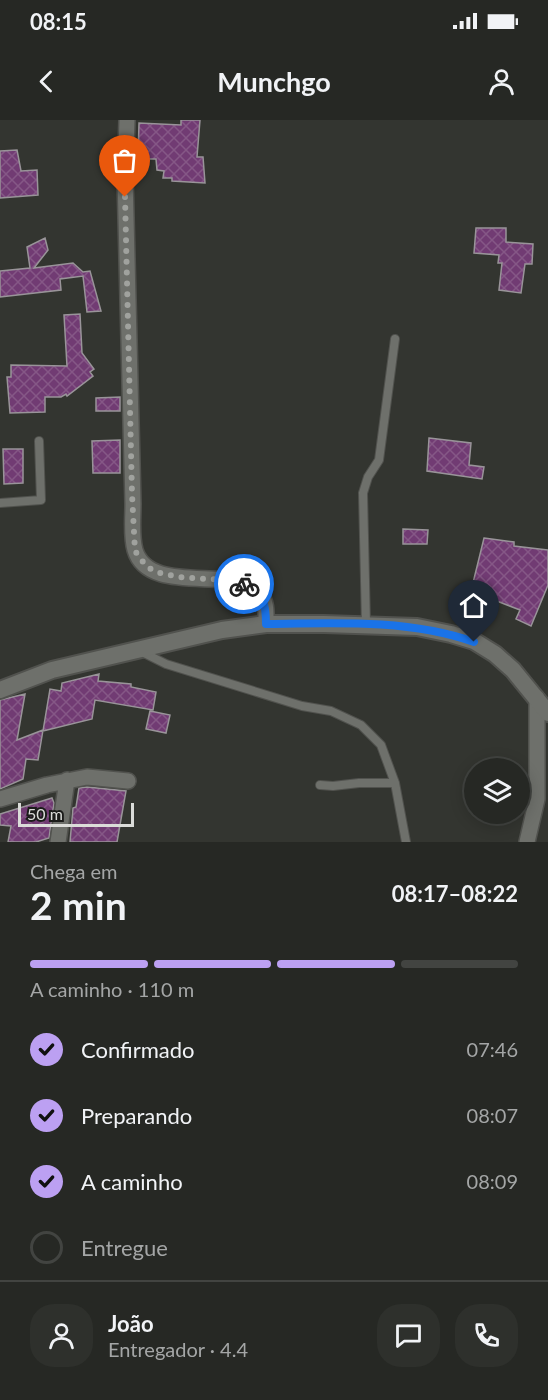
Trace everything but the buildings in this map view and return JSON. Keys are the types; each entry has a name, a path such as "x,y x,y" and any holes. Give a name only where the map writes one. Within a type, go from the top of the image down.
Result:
{"main road":[{"path":"0,690 52,670 222,630 266,624 417,627 452,634 474,642 495,654 513,670 548,713"}],"street":[{"path":"127,120 125,177 135,551 146,566 156,572 249,585 258,591 266,606 266,624"},
{"path":"527,842 542,795 537,698"},
{"path":"0,800 67,780 87,777 128,781"},
{"path":"58,842 67,780"}],"lane":[{"path":"366,625 363,493 368,477 379,460 394,339"},
{"path":"0,503 41,500 39,441"},
{"path":"138,650 166,664 302,706 331,711 361,725 381,746 395,783 406,842"},
{"path":"320,785 395,783"}],"way so far":[{"path":"125,197 135,551 146,566 156,572 179,577 244,584"}],"route":[{"path":"244,584 258,591 262,598 266,606 266,624 417,627 452,634 474,642"}]}
